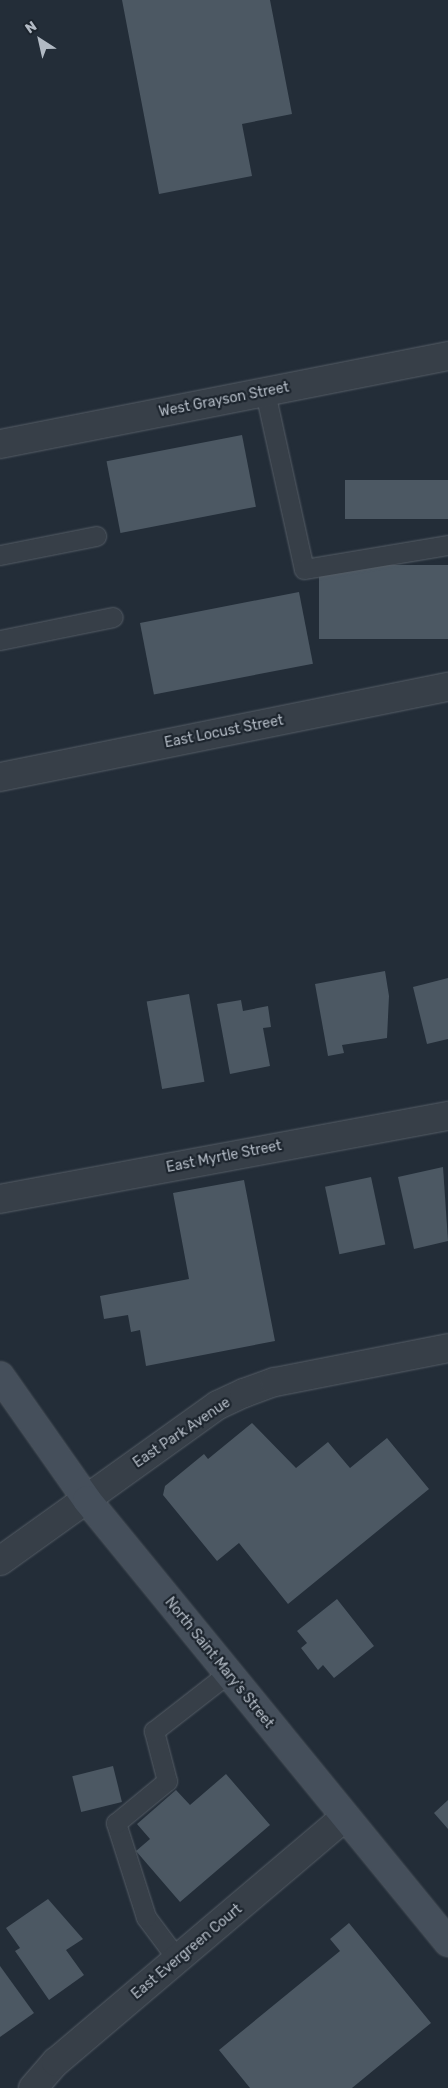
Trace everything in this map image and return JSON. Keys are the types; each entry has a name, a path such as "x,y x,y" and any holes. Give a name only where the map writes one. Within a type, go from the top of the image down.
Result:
{"main road":[{"name":"North Saint Mary's Street","path":"0,1376 87,1500 344,1818 448,1942"}],"street":[{"name":"West Grayson Street","path":"0,444 448,356"},
{"name":"East Locust Street","path":"0,777 448,687"},
{"name":"East Myrtle Street","path":"0,1199 448,1116"},
{"name":"East Park Avenue","path":"0,1561 218,1405 275,1382 448,1348"},
{"name":"East Evergreen Court","path":"32,2088 56,2062 344,1818"}],"lane":[{"path":"265,392 304,569 448,545"},
{"path":"0,554 96,536"},
{"path":"0,640 113,617"},
{"path":"178,1960 146,1917 116,1823 167,1781 154,1731 227,1674"}],"building":[{"path":"122,0 270,0 292,114 242,124 252,176 159,194"},
{"path":"242,435 256,507 120,533 107,461"},
{"path":"345,480 448,480 448,519 345,519"},
{"path":"319,565 448,565 448,639 319,639"},
{"path":"299,592 313,664 154,695 140,623"},
{"path":"385,971 389,996 387,1038 342,1045 344,1053 328,1056 315,984"},
{"path":"448,978 448,1039 427,1044 413,987"},
{"path":"189,994 204,1082 162,1089 147,1001"},
{"path":"241,1000 243,1011 268,1006 271,1027 263,1028 270,1066 230,1074 217,1004"},
{"path":"443,1167 448,1241 414,1249 398,1177"},
{"path":"371,1177 385,1244 339,1254 325,1187"},
{"path":"244,1180 275,1341 146,1366 140,1330 131,1332 128,1315 104,1319 100,1296 189,1279 173,1193"},
{"path":"252,1423 296,1468 328,1442 350,1468 387,1438 429,1489 288,1604 239,1543 217,1561 163,1495 165,1486 204,1454 208,1459"},
{"path":"337,1599 374,1646 334,1678 323,1665 318,1670 301,1648 307,1643 297,1631"},
{"path":"113,1766 122,1802 81,1812 72,1776"},
{"path":"226,1774 270,1825 180,1902 136,1851 150,1839 137,1824 176,1790 190,1805"},
{"path":"448,1800 448,1829 434,1813"},
{"path":"48,1899 83,1939 66,1950 84,1975 49,2000 15,1951 20,1948 6,1928"},
{"path":"349,1923 431,2023 352,2088 250,2088 219,2050 340,1951 330,1939"},
{"path":"0,1966 34,2013 0,2037"}]}
